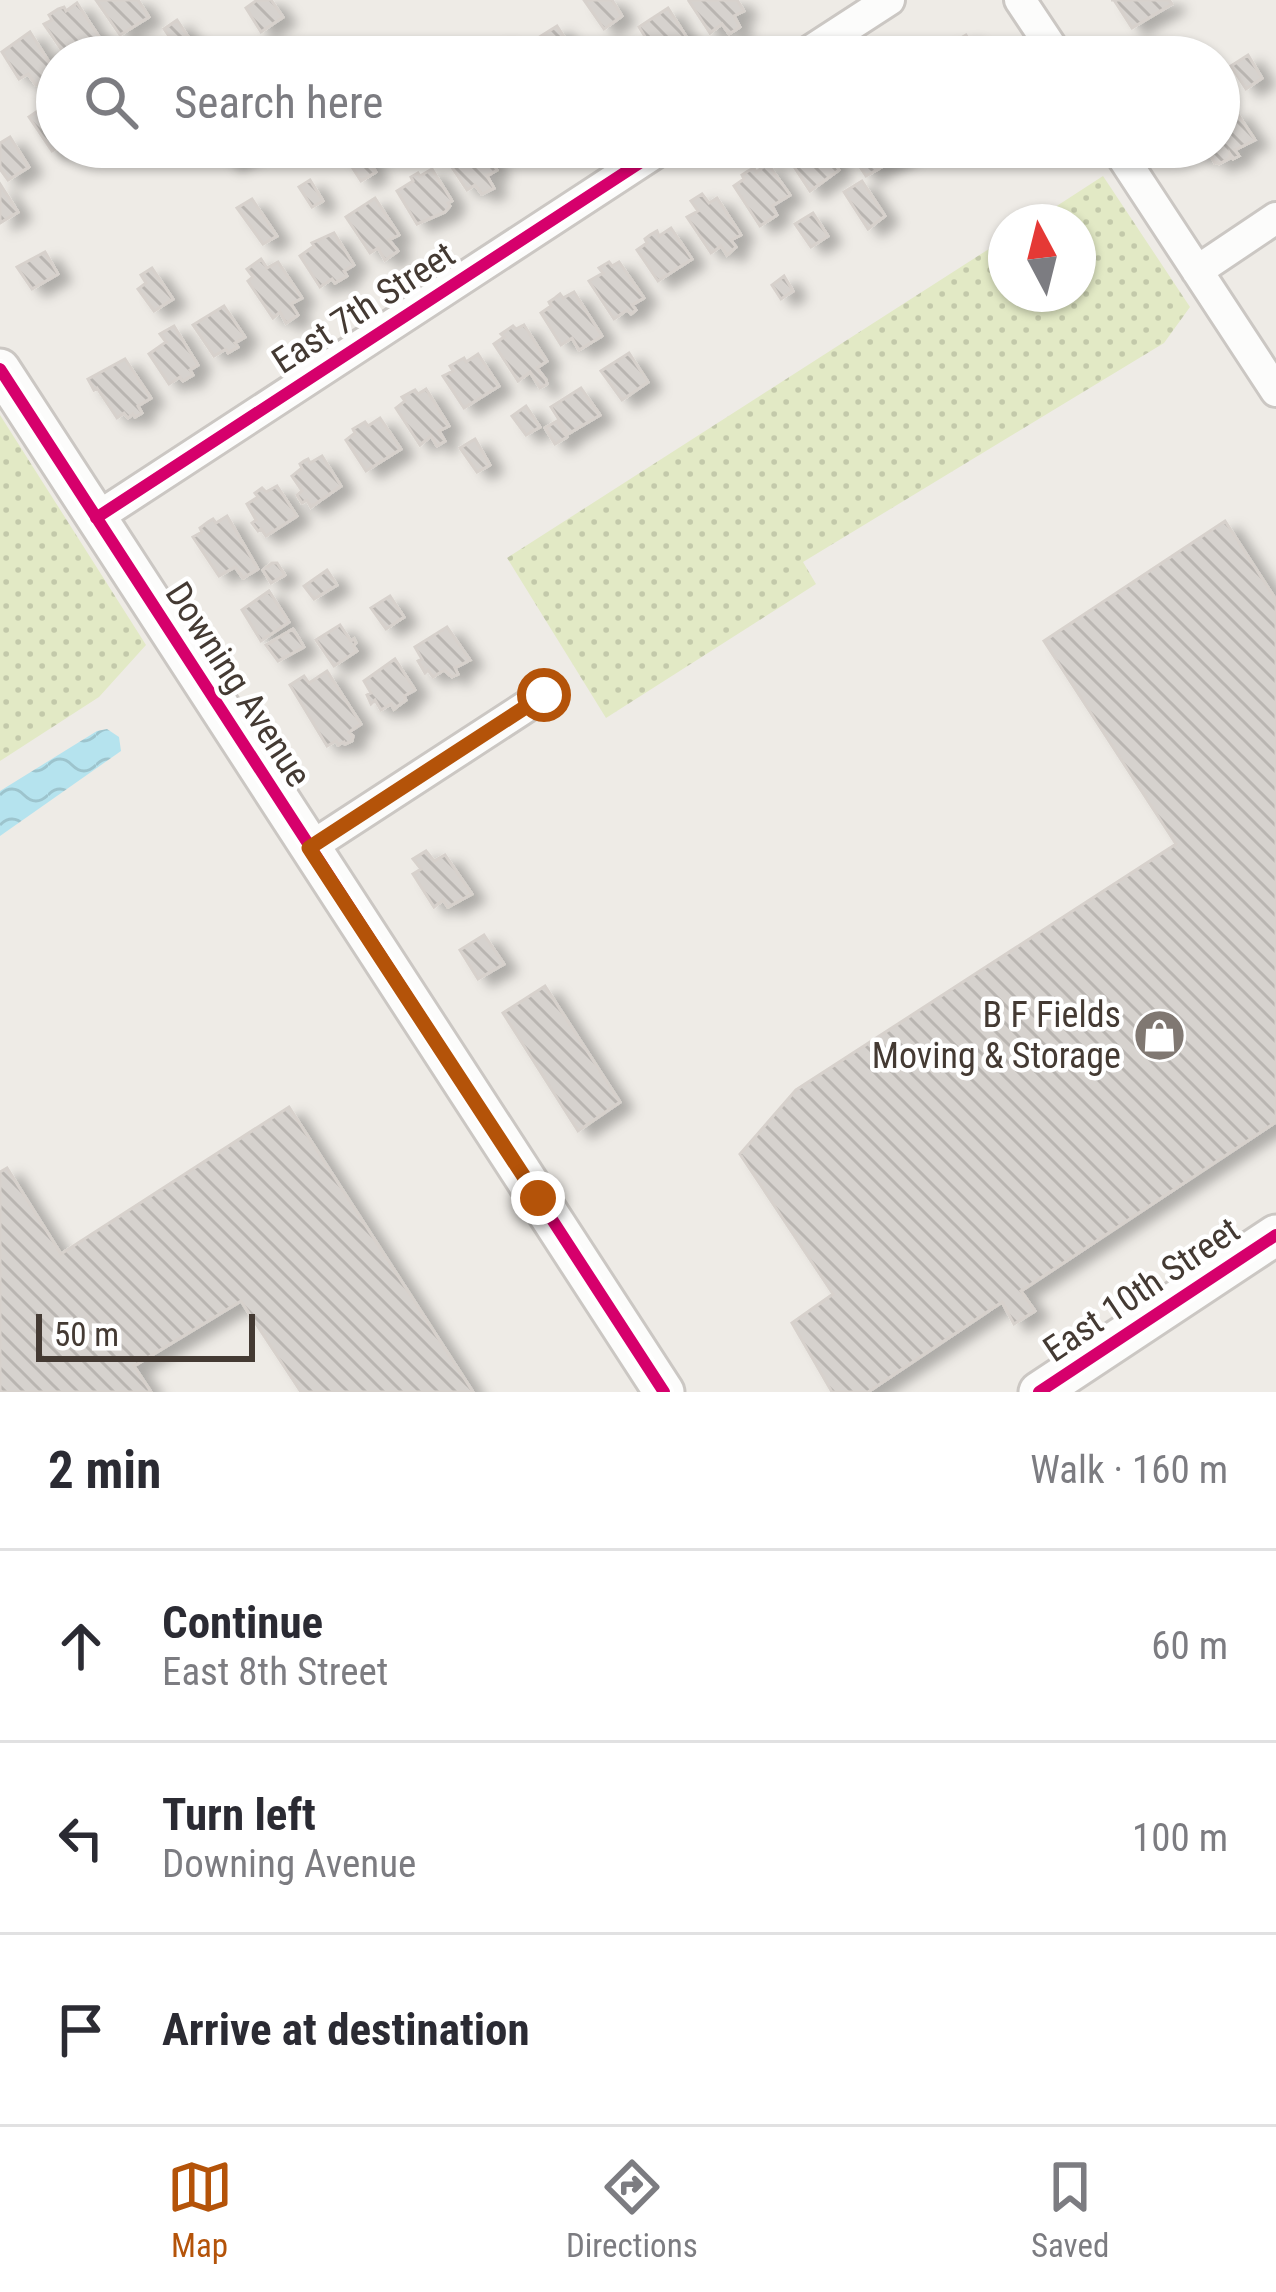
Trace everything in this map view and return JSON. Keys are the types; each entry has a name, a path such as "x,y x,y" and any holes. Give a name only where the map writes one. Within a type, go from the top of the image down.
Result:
{"street":[{"path":"833,36 889,0"},
{"path":"1021,0 1044,36"},
{"name":"East 7th Street","path":"96,518 632,168"},
{"path":"1130,168 1276,391"},
{"path":"1197,271 1276,218"},
{"name":"Downing Avenue","path":"0,369 664,1392"},
{"path":"309,848 544,695"},
{"name":"East 10th Street","path":"1039,1392 1276,1235"}],"green space":[{"path":"1103,176 1190,307 1164,343 803,562 816,584 606,718 507,558 988,250 988,312 1096,312 1096,204 1060,204"},
{"path":"0,415 146,645 99,697 0,761"}],"water":[{"path":"107,729 119,737 121,751 0,836 0,791"}],"building":[{"path":"96,0 138,0 149,17 120,35"},
{"path":"257,0 271,0 283,17 261,32 246,8"},
{"path":"584,0 612,0 622,16 604,29"},
{"path":"691,0 737,0 744,11 734,16 740,27 729,34 722,24 710,33"},
{"path":"1114,0 1169,0 1172,4 1132,28"},
{"path":"77,3 98,36 52,36 44,24 58,9 66,11"},
{"path":"668,8 686,36 645,36 639,27"},
{"path":"177,20 188,36 169,36 164,29"},
{"path":"557,26 564,36 541,36"},
{"path":"30,32 36,41 36,85 28,74 19,79 2,52"},
{"path":"1248,55 1262,78 1246,89 1240,80 1240,60"},
{"path":"1240,118 1255,140 1240,148"},
{"path":"10,137 29,167 8,180 0,169 0,143"},
{"path":"353,168 373,168 376,172 361,181"},
{"path":"452,168 496,168 487,176 494,188 482,194 475,185 467,190"},
{"path":"754,168 756,172 771,168 790,195 772,206 777,215 760,226 734,186 748,171"},
{"path":"795,168 838,168 839,170 810,191"},
{"path":"432,169 452,201 445,212 417,224 397,191 413,181 411,177"},
{"path":"310,180 323,201 312,207 299,187"},
{"path":"862,181 885,216 868,229 844,192"},
{"path":"0,184 18,212 0,223"},
{"path":"702,194 709,203 717,198 741,235 731,240 736,247 727,255 721,246 711,253 687,217 698,211 691,201"},
{"path":"375,198 399,235 389,240 398,251 385,260 378,248 370,253 346,217"},
{"path":"252,199 277,236 263,244 237,208"},
{"path":"813,213 828,236 811,247 795,224"},
{"path":"671,228 692,259 658,281 637,250 650,235 657,231 659,236"},
{"path":"334,233 354,265 344,271 347,276 320,287 300,256 312,243"},
{"path":"45,252 58,274 32,289 17,267"},
{"path":"261,259 267,268 278,262 302,298 291,304 298,315 286,323 280,312 273,318 248,281 253,277 247,269"},
{"path":"609,262 612,266 619,262 644,298 632,305 636,310 631,314 627,310 614,319 589,281 603,273 599,268"},
{"path":"152,268 173,299 154,311 138,289 146,283 141,275"},
{"path":"784,276 793,291 781,299 772,285"},
{"path":"574,292 602,336 579,350 572,338 561,345 541,313 560,294 563,298"},
{"path":"224,306 245,337 235,343 238,347 214,356 193,325"},
{"path":"524,325 547,361 537,368 547,384 540,388 530,372 518,381 494,344 513,326"},
{"path":"174,326 198,365 190,370 193,375 169,384 149,354 166,342 160,334"},
{"path":"629,353 648,382 622,400 601,371"},
{"path":"478,354 499,386 464,408 443,376 453,371 450,366"},
{"path":"125,359 151,398 138,406 142,413 117,418 88,379"},
{"path":"581,388 600,415 568,434 551,407"},
{"path":"426,389 449,426 439,431 445,441 437,446 431,436 420,445 396,408 405,401 402,397"},
{"path":"526,406 540,427 526,435 512,416"},
{"path":"380,418 401,449 366,471 346,440 355,433 353,429"},
{"path":"557,421 567,437 555,444 545,428"},
{"path":"475,439 490,465 477,472 460,448"},
{"path":"322,456 341,486 311,507 297,495 302,491 292,476 304,461"},
{"path":"277,486 297,516 266,536 252,523 256,520 247,504 262,488 266,492"},
{"path":"227,516 258,569 243,578 235,567 219,576 193,537 208,522"},
{"path":"1225,521 1276,600 1276,1122 1021,1291 1035,1311 1014,1324 1002,1302 868,1392 832,1392 792,1323 833,1294 740,1154 796,1090 1176,844 1044,641"},
{"path":"272,563 285,575 271,583 263,570"},
{"path":"327,570 337,585 314,599 304,586"},
{"path":"269,591 289,622 261,641 242,610"},
{"path":"390,596 404,617 386,629 371,608"},
{"path":"340,625 354,639 357,651 334,666 316,640"},
{"path":"447,627 470,660 455,668 458,674 452,677 444,670 433,677 428,670 425,673 415,647"},
{"path":"293,629 304,647 278,661 266,645"},
{"path":"395,659 415,690 394,709 391,704 381,710 375,700 371,704 364,681"},
{"path":"327,671 361,724 349,732 352,741 345,744 336,741 327,746 290,685 304,676 309,683"},
{"path":"426,851 434,861 445,855 472,894 448,907 443,900 434,907 413,874 421,869 413,859"},
{"path":"484,935 504,964 478,979 460,950"},
{"path":"545,986 620,1102 578,1131 503,1013"},
{"path":"289,1107 473,1392 301,1392 241,1301 134,1366 151,1392 0,1392 0,1172 7,1168 61,1254"}],"cycle path":[{"path":"96,518 632,168"},
{"path":"0,369 664,1392"},
{"path":"1039,1392 1276,1235"}],"place":[{"name":"B F Fields Moving & Storage","path":"1160,1035"}],"route":[{"path":"538,1198 309,848 544,695"}]}
